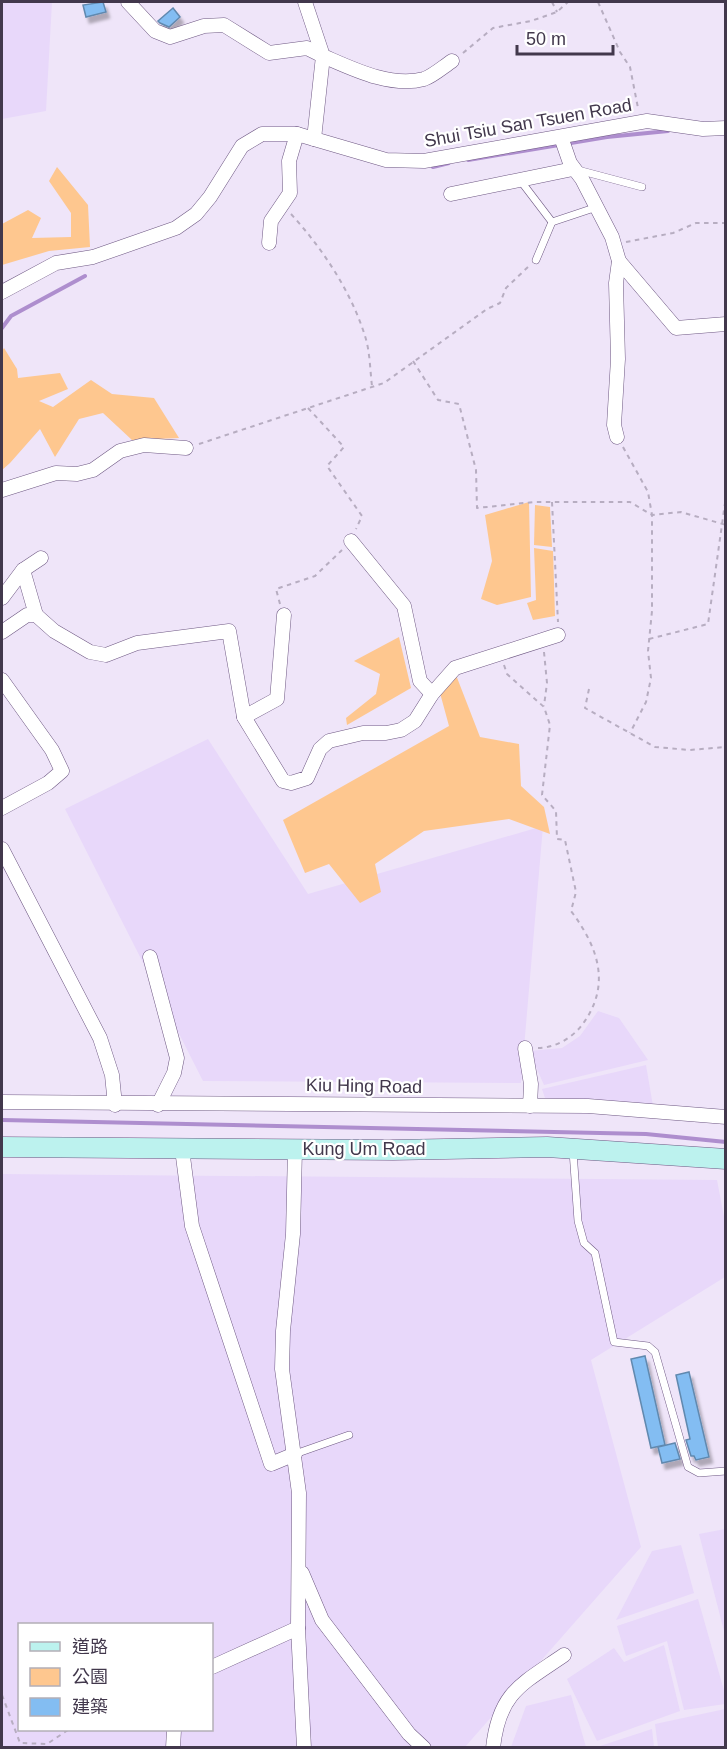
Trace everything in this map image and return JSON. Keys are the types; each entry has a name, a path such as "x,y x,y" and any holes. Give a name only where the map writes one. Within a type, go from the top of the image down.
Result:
{"street":[{"path":"128,2 154,31 170,37 204,26 224,25 269,53 307,48 356,70 399,82 425,79 452,62"},
{"path":"305,2 323,56 314,139"},
{"name":"Shui Tsiu San Tsuen Road","path":"2,292 56,263 93,257 176,228 196,214 242,146 253,137 262,134 297,134 386,160 424,161 562,139 647,121 703,129 726,128"},
{"path":"269,243 271,221 291,189 289,161 297,134"},
{"path":"562,139 571,166 582,179 612,237 619,261 616,283 618,359 614,424 617,437"},
{"path":"451,194 571,166"},
{"path":"619,261 676,328 726,324"},
{"path":"2,490 57,473 77,474 93,470 120,451 144,445 186,448"},
{"path":"351,541 404,606 420,681 432,694"},
{"path":"2,598 23,570 41,558"},
{"path":"23,570 36,615 54,631 90,652 106,655 136,643 229,631 244,717 264,745 283,781 291,783 307,778 320,749 329,741 363,733 386,733 401,729 415,721 432,694 455,668 558,635"},
{"path":"2,632 27,615 36,615"},
{"path":"244,717 276,699 284,615"},
{"path":"2,680 52,750 62,771 48,783 2,808"},
{"path":"2,849 100,1038 112,1075 115,1105"},
{"path":"150,957 177,1058 169,1084 158,1105"},
{"path":"525,1048 531,1084 530,1106"},
{"name":"Kiu Hing Road","path":"2,1102 115,1105 295,1103 588,1106 726,1117"},
{"name":"Kung Um Road","path":"2,1147 573,1149 726,1158"},
{"path":"183,1149 192,1226 271,1464 295,1454"},
{"path":"295,1149 292,1245 283,1331 282,1369 299,1493 298,1628 304,1748"},
{"path":"299,1563 322,1620 409,1734 424,1748"},
{"path":"213,1667 298,1628"},
{"path":"493,1748 495,1730 505,1703 514,1689 564,1655"},
{"path":"173,1748 174,1731"}],"lane":[{"path":"571,166 642,187"},
{"path":"519,179 552,222"},
{"path":"536,260 552,222 597,207"},
{"path":"573,1149 578,1221 584,1243 595,1253 614,1342 648,1346 655,1352 688,1467 699,1473 726,1471"},
{"path":"295,1454 349,1435"}],"path":[{"path":"552,2 557,12"},
{"path":"452,62 493,28 531,21 557,12 568,2"},
{"path":"598,2 620,52 630,67 638,104 636,123"},
{"path":"282,205 311,236 347,294 366,337 372,386"},
{"path":"612,237 624,242 673,233 696,223 726,223"},
{"path":"186,448 384,383 500,303 506,288 536,260"},
{"path":"413,361 438,400 459,404 476,470 477,508 552,502 630,502 652,515 681,512 724,524"},
{"path":"284,615 276,589 315,576 351,541 362,516 327,466 344,447 308,408"},
{"path":"617,437 648,492 652,515 652,610 649,639 651,678 646,702 630,733"},
{"path":"649,639 708,624 724,524 726,496"},
{"path":"552,502 558,635"},
{"path":"525,1048 543,1048 576,1034 592,1012 600,990 597,957 590,936 571,911 576,892 565,840 557,840 556,811 542,795 550,725 544,707 547,683 542,640"},
{"path":"500,654 507,674 544,707"},
{"path":"589,689 585,708 655,747 690,750 726,747"},
{"path":"2,1695 20,1743 47,1744 66,1731"}],"shaded area":[{"path":"2,2 52,2 46,111 2,119"},
{"path":"208,739 308,894 543,826 521,1083 203,1081 65,809"},
{"path":"598,1011 619,1018 648,1060 544,1085 529,1051 562,1048 580,1036"},
{"path":"646,1065 653,1106 545,1098 542,1089"},
{"path":"2,1174 717,1180 725,1222 725,1277 591,1360 641,1547 465,1747 2,1746"},
{"path":"726,1529 725,1635 699,1534"},
{"path":"681,1545 694,1593 616,1620 652,1551"},
{"path":"698,1599 725,1694 725,1704 684,1710 667,1641 626,1656 617,1626"},
{"path":"664,1645 680,1711 597,1741 567,1679 614,1648 624,1662"},
{"path":"571,1695 586,1747 511,1747 526,1706"},
{"path":"725,1709 725,1747 658,1747 655,1724"},
{"path":"652,1729 654,1747 600,1747 600,1746"}],"green space":[{"path":"57,167 88,205 90,247 49,251 2,265 2,224 28,210 41,218 32,238 71,237 71,213 49,181"},
{"path":"4,348 17,369 18,378 60,373 68,389 39,401 53,407 91,380 112,394 154,398 179,438 132,440 103,413 79,419 55,457 40,429 2,470 2,351"},
{"path":"529,502 531,597 497,605 481,599 492,561 485,515"},
{"path":"535,505 550,507 552,547 534,545"},
{"path":"534,548 553,551 555,616 533,620 527,603 536,600"},
{"path":"399,637 411,688 347,725 346,718 376,694 380,674 354,661"},
{"path":"456,675 480,737 519,744 521,786 544,807 550,834 509,819 424,831 375,864 381,892 360,903 329,864 305,873 283,820 449,726 440,693"}],"building":[{"path":"103,2 106,12 86,17 83,5"},
{"path":"173,8 180,17 169,27 158,21"},
{"path":"645,1356 665,1445 651,1448 631,1359"},
{"path":"689,1372 709,1457 696,1460 694,1456 691,1456 686,1440 690,1439 676,1375"},
{"path":"675,1443 680,1459 662,1463 658,1447"}],"waterway":[{"path":"468,160 607,137 668,131"},
{"path":"433,167 449,163"},
{"path":"2,328 11,316 85,276"},
{"path":"2,1120 646,1134 726,1142"}]}
